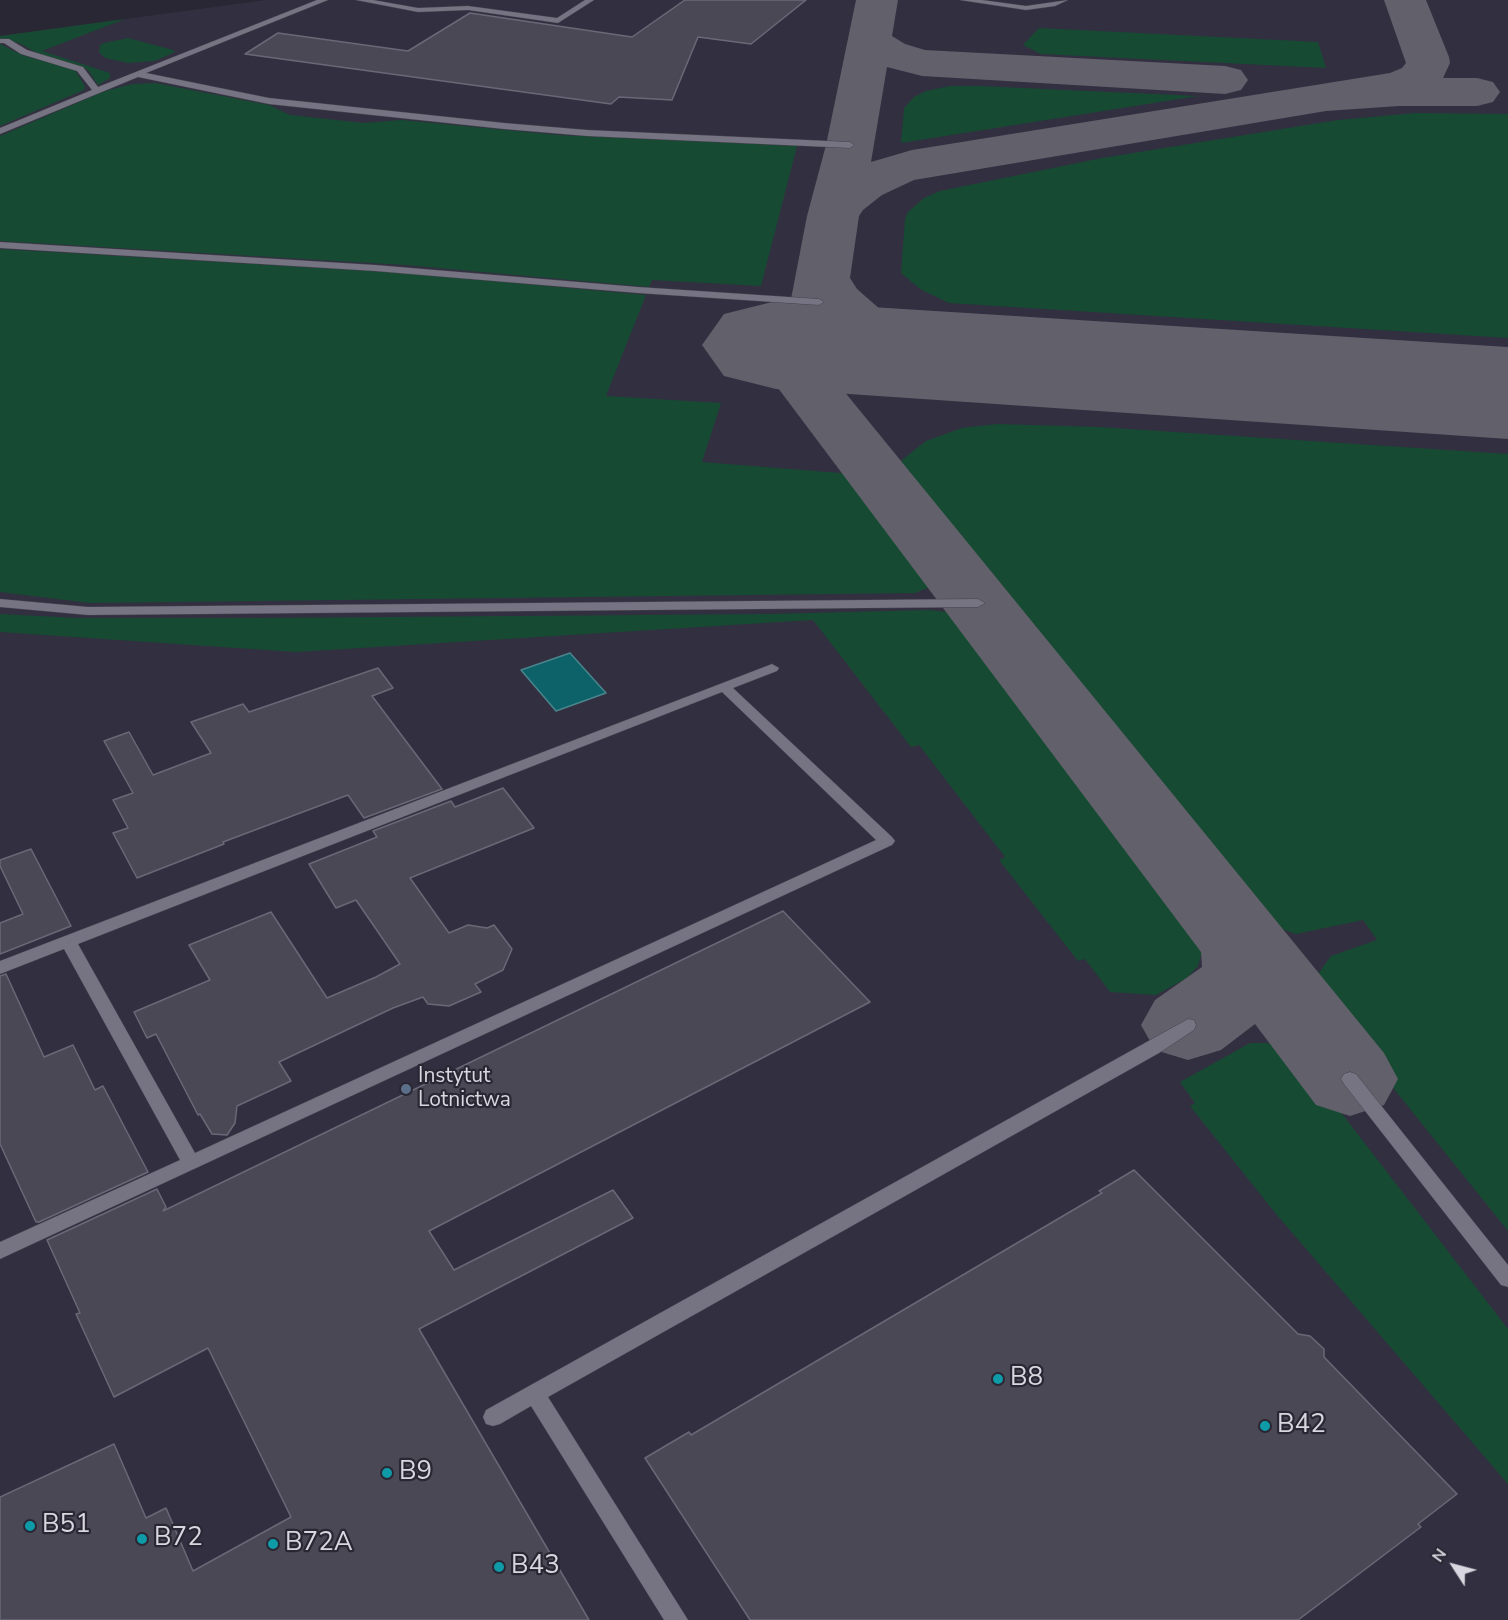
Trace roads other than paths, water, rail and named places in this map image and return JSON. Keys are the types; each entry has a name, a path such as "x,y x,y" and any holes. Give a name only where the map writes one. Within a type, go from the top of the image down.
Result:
{"street":[{"path":"0,131 96,90 324,0"},
{"path":"360,0 418,10 468,8 558,21 590,0"},
{"path":"458,0 468,8"},
{"path":"964,0 1026,8 1055,4 1064,0"},
{"path":"0,41 6,41 24,52 80,69 96,90"},
{"path":"138,74 269,101 504,126 587,133 850,145"},
{"path":"0,245 375,268 638,290 819,302"},
{"path":"0,603 50,609 88,610 978,603"},
{"path":"0,968 772,668"},
{"path":"0,1251 886,841 723,686"},
{"path":"69,943 191,1163"},
{"path":"493,1417 1153,1048 1188,1025"},
{"path":"1350,1079 1508,1279"},
{"path":"534,1394 677,1620"}],"water":[{"path":"570,653 606,693 556,711 521,670"}],"place":[{"name":"Instytut Lotnictwa","path":"406,1089"},
{"name":"B8","path":"998,1379"},
{"name":"B42","path":"1265,1426"},
{"name":"B9","path":"387,1473"},
{"name":"B51","path":"30,1526"},
{"name":"B72","path":"142,1539"},
{"name":"B72A","path":"273,1544"},
{"name":"B43","path":"499,1567"}]}
